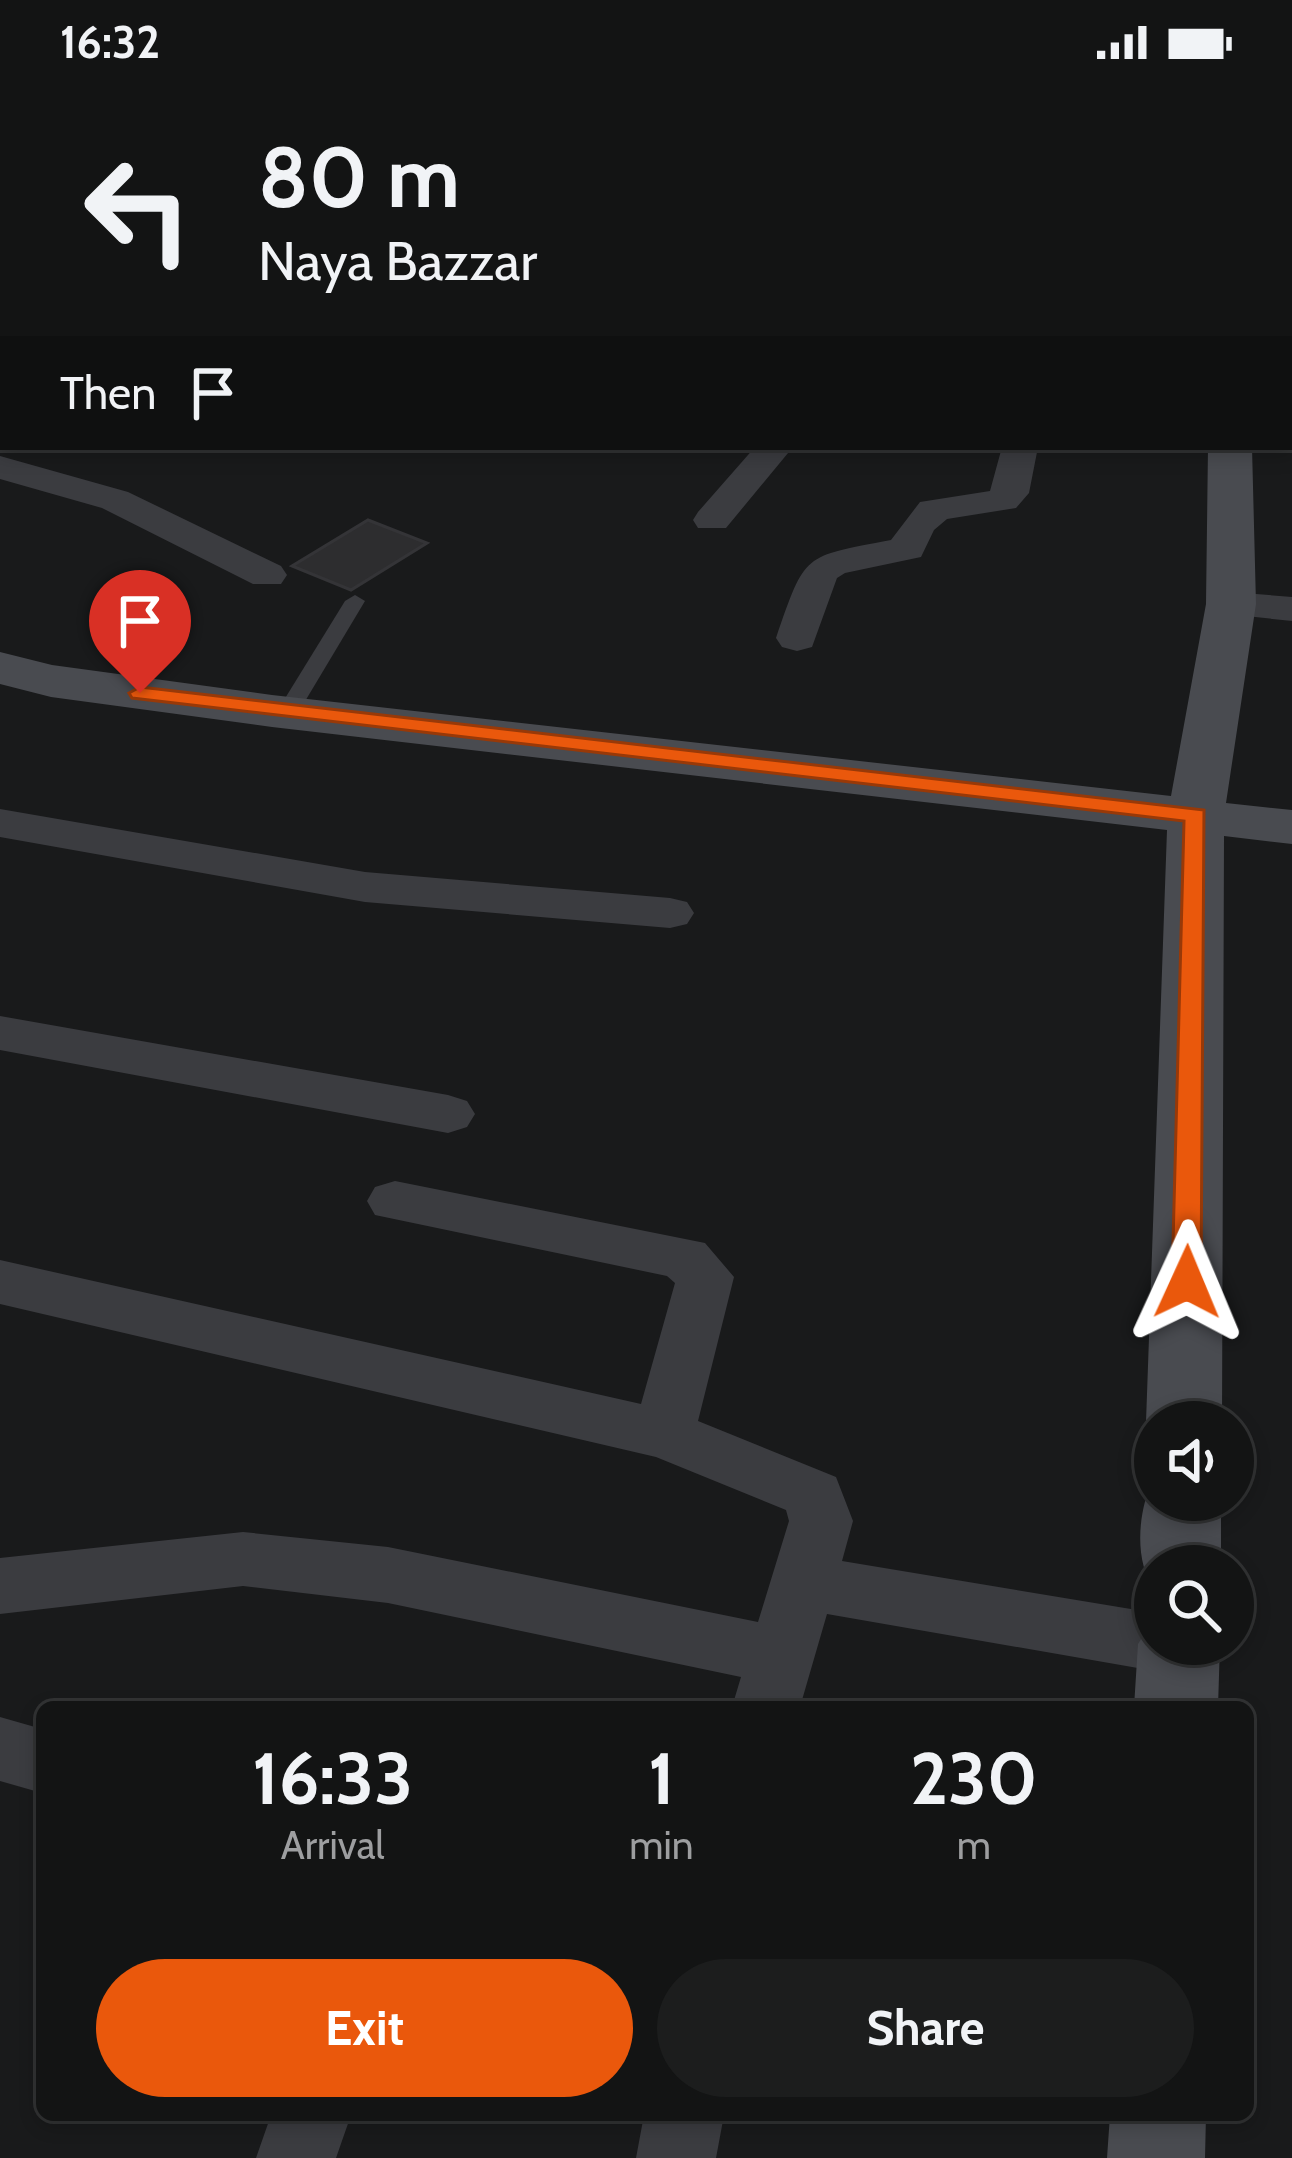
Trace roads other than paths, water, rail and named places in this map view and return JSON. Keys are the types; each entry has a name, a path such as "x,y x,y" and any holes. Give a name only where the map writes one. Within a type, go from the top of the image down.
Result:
{"street":[{"path":"712,520 772,450"},
{"path":"797,638 819,573 855,557 907,548 917,520 927,512 1003,500 1010,493 1018,450"},
{"path":"1184,1401 1196,815 1231,604 1230,450"},
{"path":"0,467 115,500 267,575"},
{"path":"1231,604 1292,609"},
{"path":"0,668 52,681 287,713 1292,827"},
{"path":"0,823 365,887 670,913"},
{"path":"0,1034 448,1114"},
{"path":"394,1201 685,1258 705,1277 663,1434"},
{"path":"0,1282 663,1434 789,1481 814,1495 821,1521 772,1682 388,1575 243,1559 0,1586"},
{"path":"804,1582 1134,1649"},
{"path":"0,1749 36,1759"},
{"path":"296,2158 308,2121"},
{"path":"676,2158 683,2121"},
{"path":"1156,2158 1158,2121"}],"lane":[{"path":"287,713 355,602"}]}
